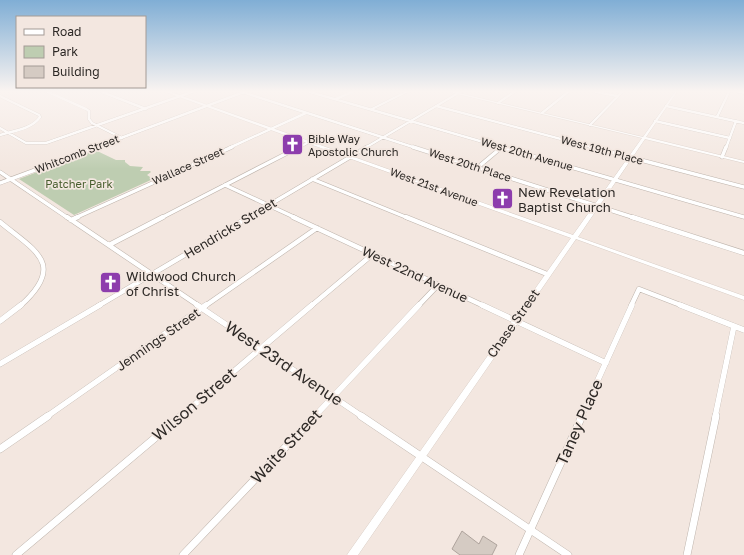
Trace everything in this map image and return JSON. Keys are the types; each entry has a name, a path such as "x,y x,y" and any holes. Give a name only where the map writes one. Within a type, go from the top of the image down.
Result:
{"street":[{"path":"90,118 97,126 122,138"},
{"path":"0,128 26,143 38,144 53,141 120,118"},
{"name":"Whitcomb Street","path":"0,183 175,118"},
{"name":"West 21st Avenue","path":"240,118 744,298"},
{"name":"Wallace Street","path":"71,220 295,118"},
{"name":"West 20th Place","path":"321,118 744,253"},
{"name":"West 20th Avenue","path":"401,118 744,218"},
{"name":"Hendricks Street","path":"0,364 416,118"},
{"name":"West 19th Place","path":"481,118 744,188"},
{"path":"562,118 744,162"},
{"path":"590,125 597,118"},
{"name":"Chase Street","path":"352,555 657,118"},
{"path":"721,118 744,123"},
{"path":"0,135 30,125 39,120 44,120"},
{"path":"655,121 730,138"},
{"path":"722,157 736,121"},
{"path":"109,245 309,142"},
{"path":"477,168 502,147"},
{"name":"West 23rd Avenue","path":"0,172 568,555"},
{"path":"312,179 547,274"},
{"name":"West 22nd Avenue","path":"225,185 606,363"},
{"path":"0,222 41,256 44,266 42,279 36,290 26,301 0,321"},
{"name":"Jennings Street","path":"0,449 317,228"},
{"name":"Wilson Street","path":"16,555 373,254"},
{"name":"Waite Street","path":"183,555 438,285"},
{"name":"Taney Place","path":"519,555 639,289 734,326"},
{"path":"687,555 734,326 744,330"}],"green space":[{"name":"Patcher Park","path":"95,150 116,160 125,160 125,162 130,166 143,167 140,171 150,171 151,172 147,175 153,179 74,215 19,179"}],"building":[{"name":"New Revelation Baptist Church","path":"502,194 510,197 502,205 494,202"},
{"name":"Wildwood Church of Christ","path":"113,277 121,283 109,290 101,284"},
{"path":"462,531 479,544 483,536 497,545 492,555 460,555 452,549"}],"place":[{"name":"Bible Way Apostolic Church","path":"293,145"},
{"name":"New Revelation Baptist Church","path":"502,199"},
{"name":"Wildwood Church of Christ","path":"111,283"}]}
